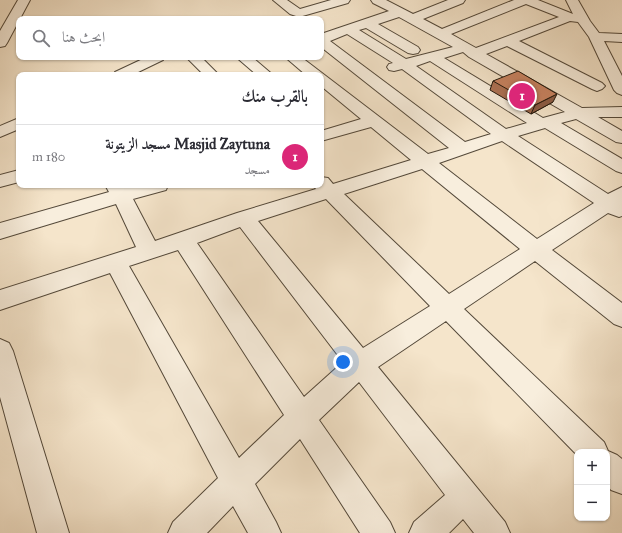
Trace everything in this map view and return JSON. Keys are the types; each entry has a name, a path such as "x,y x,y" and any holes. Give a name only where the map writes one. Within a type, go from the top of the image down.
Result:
{"street":[{"path":"0,42 24,0"},
{"path":"280,0 299,13 344,0"},
{"path":"377,0 444,36 622,138"},
{"path":"348,41 367,23 406,15 459,0"},
{"path":"330,81 367,74 398,61 413,50 526,0 584,22"},
{"path":"556,100 597,86 619,84 596,38 584,22 572,0"},
{"path":"0,18 15,17"},
{"path":"398,61 469,51 507,41 570,17"},
{"path":"367,23 413,50"},
{"path":"348,41 383,32"},
{"path":"596,38 622,38"},
{"path":"184,533 301,418 360,364 536,250 618,203 504,135 398,61 348,41"},
{"path":"348,41 367,74 462,149"},
{"path":"507,41 597,86"},
{"path":"433,57 544,123 622,167"},
{"path":"126,72 151,60"},
{"path":"196,60 209,72"},
{"path":"247,60 262,72"},
{"path":"297,60 316,72"},
{"path":"144,63 152,72"},
{"path":"330,81 373,121 622,317"},
{"path":"325,187 424,162 504,135 578,113 622,112"},
{"path":"324,131 373,121"},
{"path":"0,132 16,124"},
{"path":"325,187 591,449"},
{"path":"0,231 118,190 134,188"},
{"path":"0,300 183,240 322,188"},
{"path":"118,190 149,251"},
{"path":"244,218 494,533"},
{"path":"183,240 379,533"},
{"path":"115,262 265,533"},
{"path":"0,351 54,533"},
{"path":"610,467 622,479"},
{"path":"425,533 465,497"}],"building":[{"path":"518,71 557,94 535,105 493,81"}],"place":[{"name":"Masjid Zaytuna مسجد الزيتونة","path":"522,96"}]}
